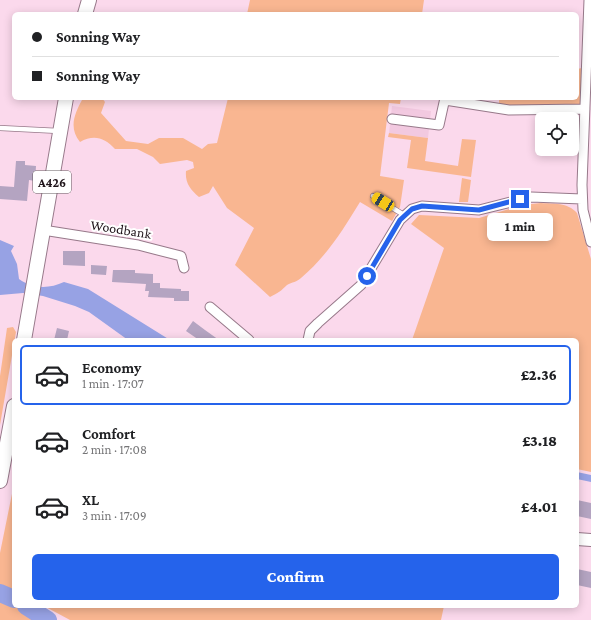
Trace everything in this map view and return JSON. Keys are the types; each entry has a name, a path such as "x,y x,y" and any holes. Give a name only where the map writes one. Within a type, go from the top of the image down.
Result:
{"main road":[{"path":"86,12 89,0"},
{"name":"A426","path":"24,338 66,100"},
{"path":"0,481 2,462 12,415"},
{"path":"579,538 591,540"}],"street":[{"path":"589,0 588,93 585,109 582,199 585,221 591,242"},
{"path":"392,118 439,125 445,100"},
{"path":"451,100 509,110 585,109"},
{"path":"308,338 310,331 361,285 404,215 412,209 422,206 479,210 531,196 582,199"},
{"name":"Woodbank","path":"43,230 161,250 181,256 184,268"},
{"path":"210,307 247,338"}],"lane":[{"path":"0,128 60,132"},
{"path":"373,196 404,215"}],"shaded area":[{"path":"250,0 424,0 422,12 247,12"},
{"path":"582,68 585,109 499,108 499,100 579,100 579,69"},
{"path":"82,100 104,100 105,102 101,113 126,141 148,144 159,138 183,138 202,149 208,144 217,143 228,100 401,100 400,104 389,103 380,176 404,180 400,207 392,221 360,202 340,233 310,270 299,279 287,285 270,297 235,265 254,228 227,208 213,186 209,193 199,197 193,191 187,182 186,171 194,168 193,162 187,160 160,164 153,157 137,149 115,149 107,142 99,138 90,138 80,142 74,131 74,120 77,109"},
{"path":"392,106 431,111 428,138 389,133"},
{"path":"389,133 428,138 425,161 458,166 462,139 476,140 471,177 407,168 411,140 388,137"},
{"path":"462,178 471,180 468,202 459,202"},
{"path":"541,203 555,204 565,205 573,209 577,213 591,259 591,472 579,469 579,338 413,338 444,248 411,224 419,215 479,218 522,205"},
{"path":"13,327 16,332 15,338 12,338 12,355 0,425 0,376 7,328"},
{"path":"12,494 12,591 0,585 0,553"},
{"path":"0,597 12,604 12,608 19,608 39,620 0,620"},
{"path":"48,608 444,608 441,620 70,620"}],"water":[{"path":"0,240 14,246 11,251 17,264 19,279 24,282 30,285 47,287 64,282 88,289 167,338 125,338 89,312 75,306 43,296 23,293 0,295"},
{"path":"579,472 591,475 591,482 579,479"}],"building":[{"path":"16,161 25,161 25,165 36,166 35,181 29,180 27,201 0,199 0,186 14,187"},
{"path":"63,251 85,251 85,266 63,265"},
{"path":"91,265 107,266 106,275 91,274"},
{"path":"113,270 135,270 135,273 153,274 153,283 160,283 160,288 189,291 189,301 174,301 174,298 148,297 149,291 145,291 146,284 112,282"},
{"path":"193,321 216,338 196,338 186,331"},
{"path":"57,328 69,331 67,338 54,338"},
{"path":"579,500 591,503 591,519 579,516"},
{"path":"579,569 591,572 591,588 579,585"}],"waterway":[{"path":"0,593 12,598"},
{"path":"29,608 48,620"}],"route":[{"path":"367,276 400,220 412,209 422,206 479,210 520,199"}]}
